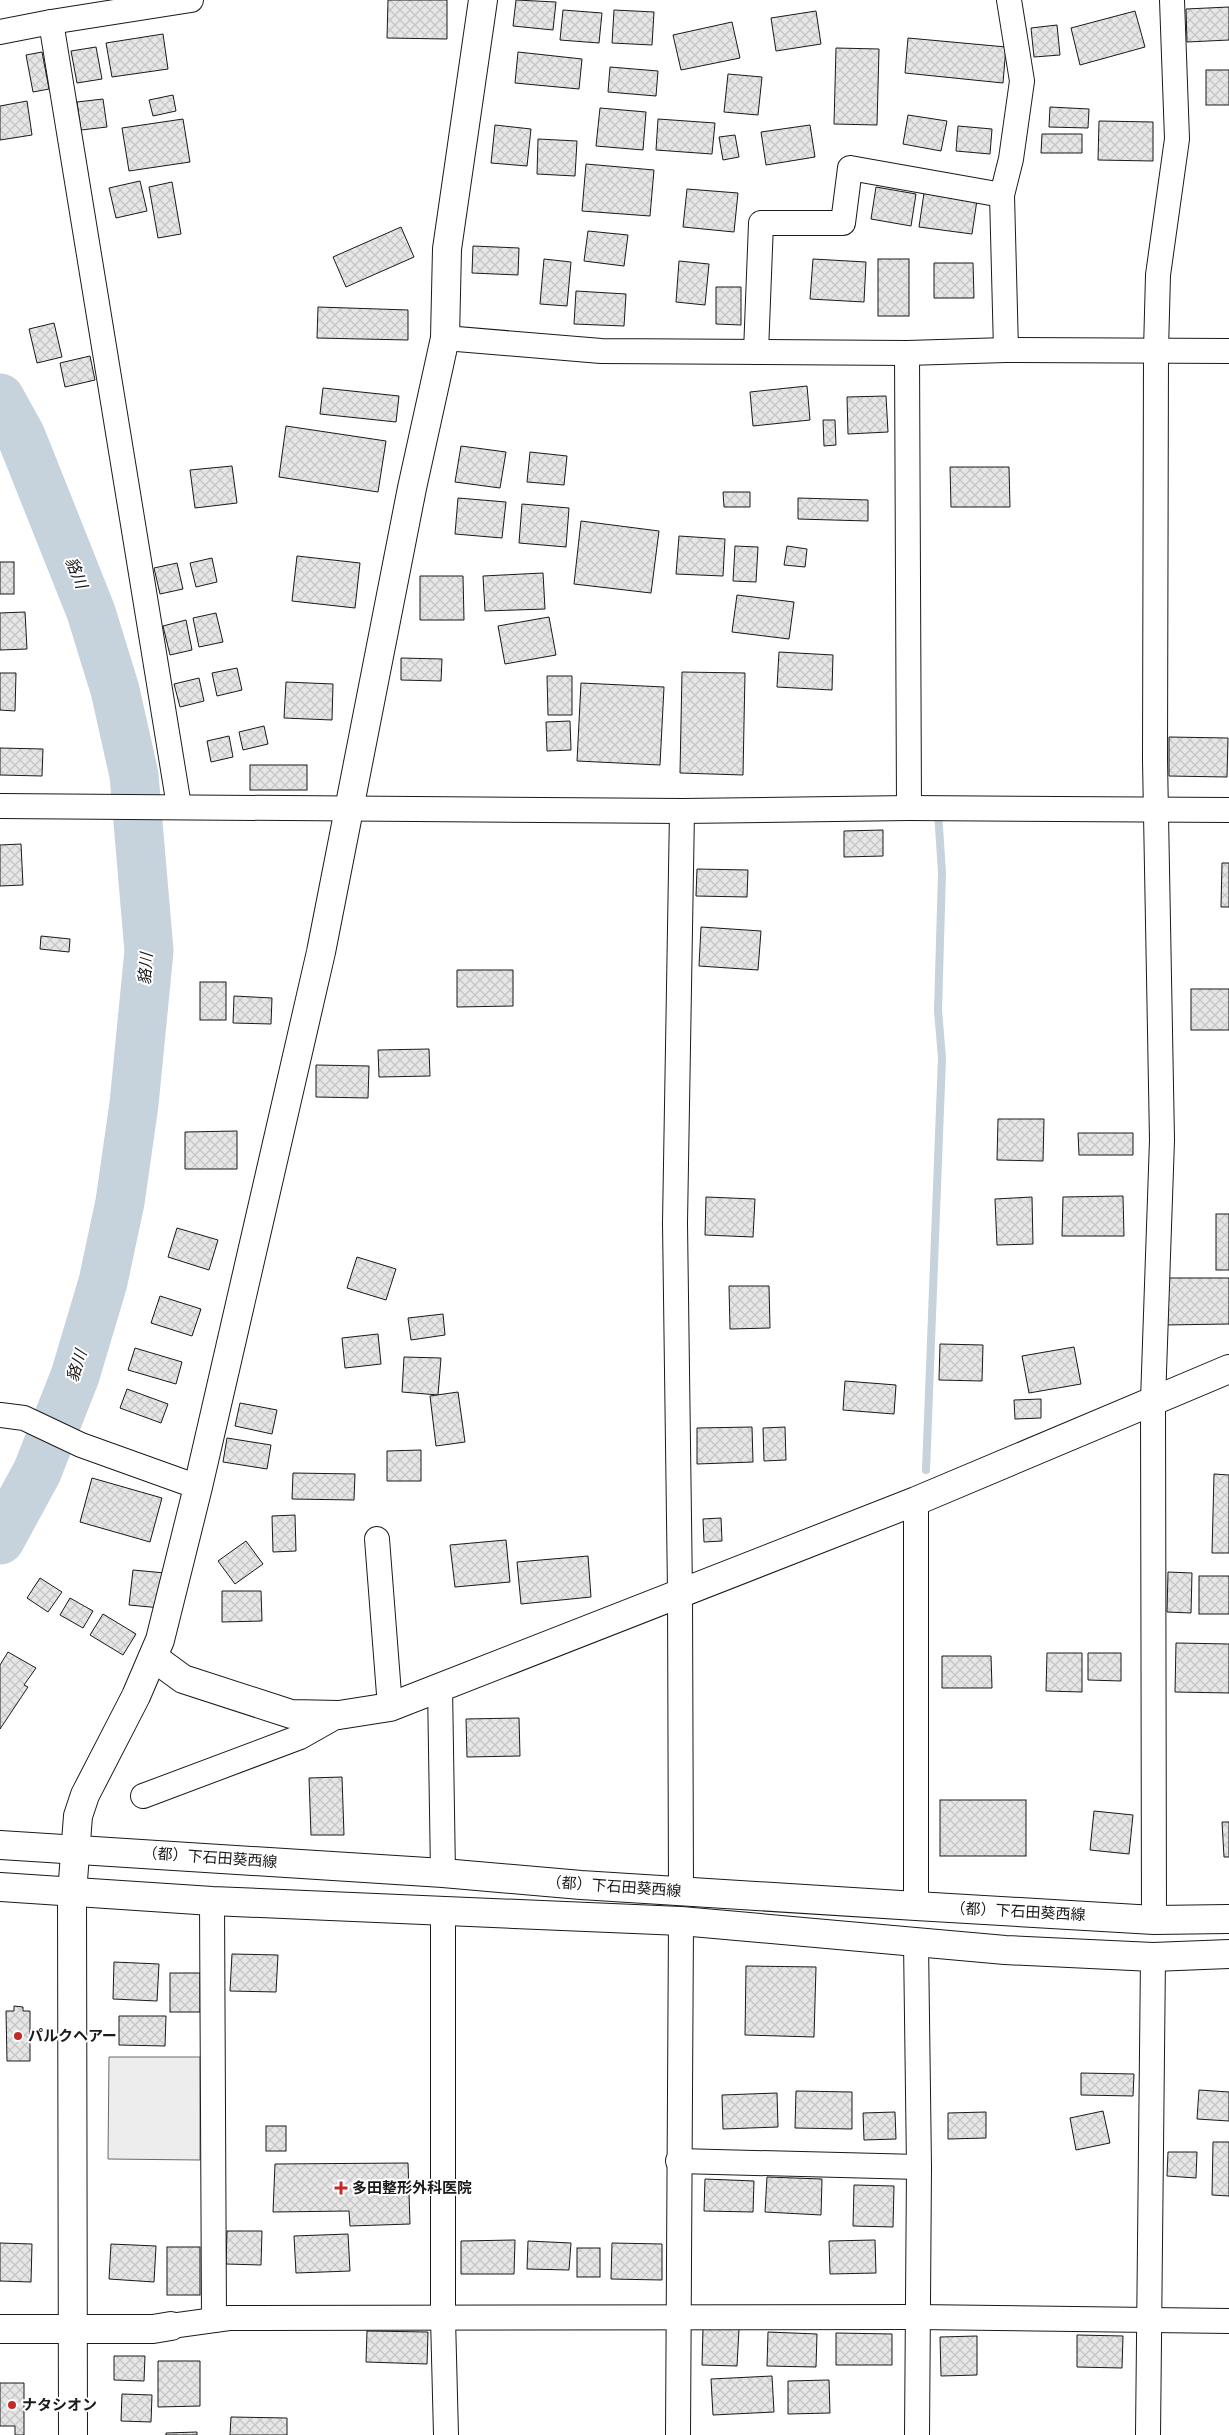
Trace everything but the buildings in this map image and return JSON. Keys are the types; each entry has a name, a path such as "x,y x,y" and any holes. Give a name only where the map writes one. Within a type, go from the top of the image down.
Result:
{"street":[{"path":"0,32 191,0"},
{"path":"73,2435 72,1893 78,1816 85,1795 160,1640 198,1487 321,952 412,488 445,338 447,249 483,0"},
{"path":"1006,350 1002,195 1011,159 1022,81 1009,0"},
{"path":"1154,1920 1153,1401 1162,1140 1156,808 1156,350 1158,275 1177,139 1172,0"},
{"path":"51,22 172,806"},
{"path":"756,352 761,223 843,223 850,168 1002,195"},
{"path":"445,338 601,351 907,353 1006,350 1229,351"},
{"path":"907,353 909,808"},
{"path":"0,806 348,807 682,811 909,808 1156,808 1229,810"},
{"path":"681,1892 680,1592 675,1223 682,811"},
{"path":"153,1657 183,1679 255,1704 292,1714 339,1715 390,1707 916,1501 1229,1369"},
{"path":"0,1414 24,1418 81,1445 198,1487"},
{"path":"916,1501 916,1906"},
{"path":"377,1539 390,1707"},
{"path":"440,1687 443,1873"},
{"path":"143,1796 300,1737 339,1715"},
{"name":"（都）下石田葵西線","path":"0,1844 443,1873 681,1892 1154,1920 1229,1919"},
{"name":"（都）下石田葵西線","path":"0,1887 212,1901 681,1921 1004,1950 1153,1957 1229,1954"},
{"path":"212,1901 214,2320"},
{"path":"443,1910 443,2318 446,2435"},
{"path":"678,2435 678,2161 681,1921"},
{"path":"916,1942 919,2167 916,2435"},
{"path":"1148,2435 1153,1957"},
{"path":"678,2161 919,2167"},
{"path":"0,2329 153,2329 239,2318 916,2317 1229,2321"}],"shaded area":[{"path":"109,2057 200,2057 200,2160 108,2159"}],"waterway":[{"name":"貉川","path":"0,398 21,436 91,612 115,690 134,775 149,951 134,1104 120,1202 103,1282 75,1376 37,1472 0,1540"},
{"path":"926,1470 942,1058 938,1010 942,873 938,812"}],"place":[{"name":"パルクヘアー","path":"18,2036"},
{"name":"多田整形外科医院","path":"341,2188"},
{"name":"ナタシオン","path":"12,2405"}]}
